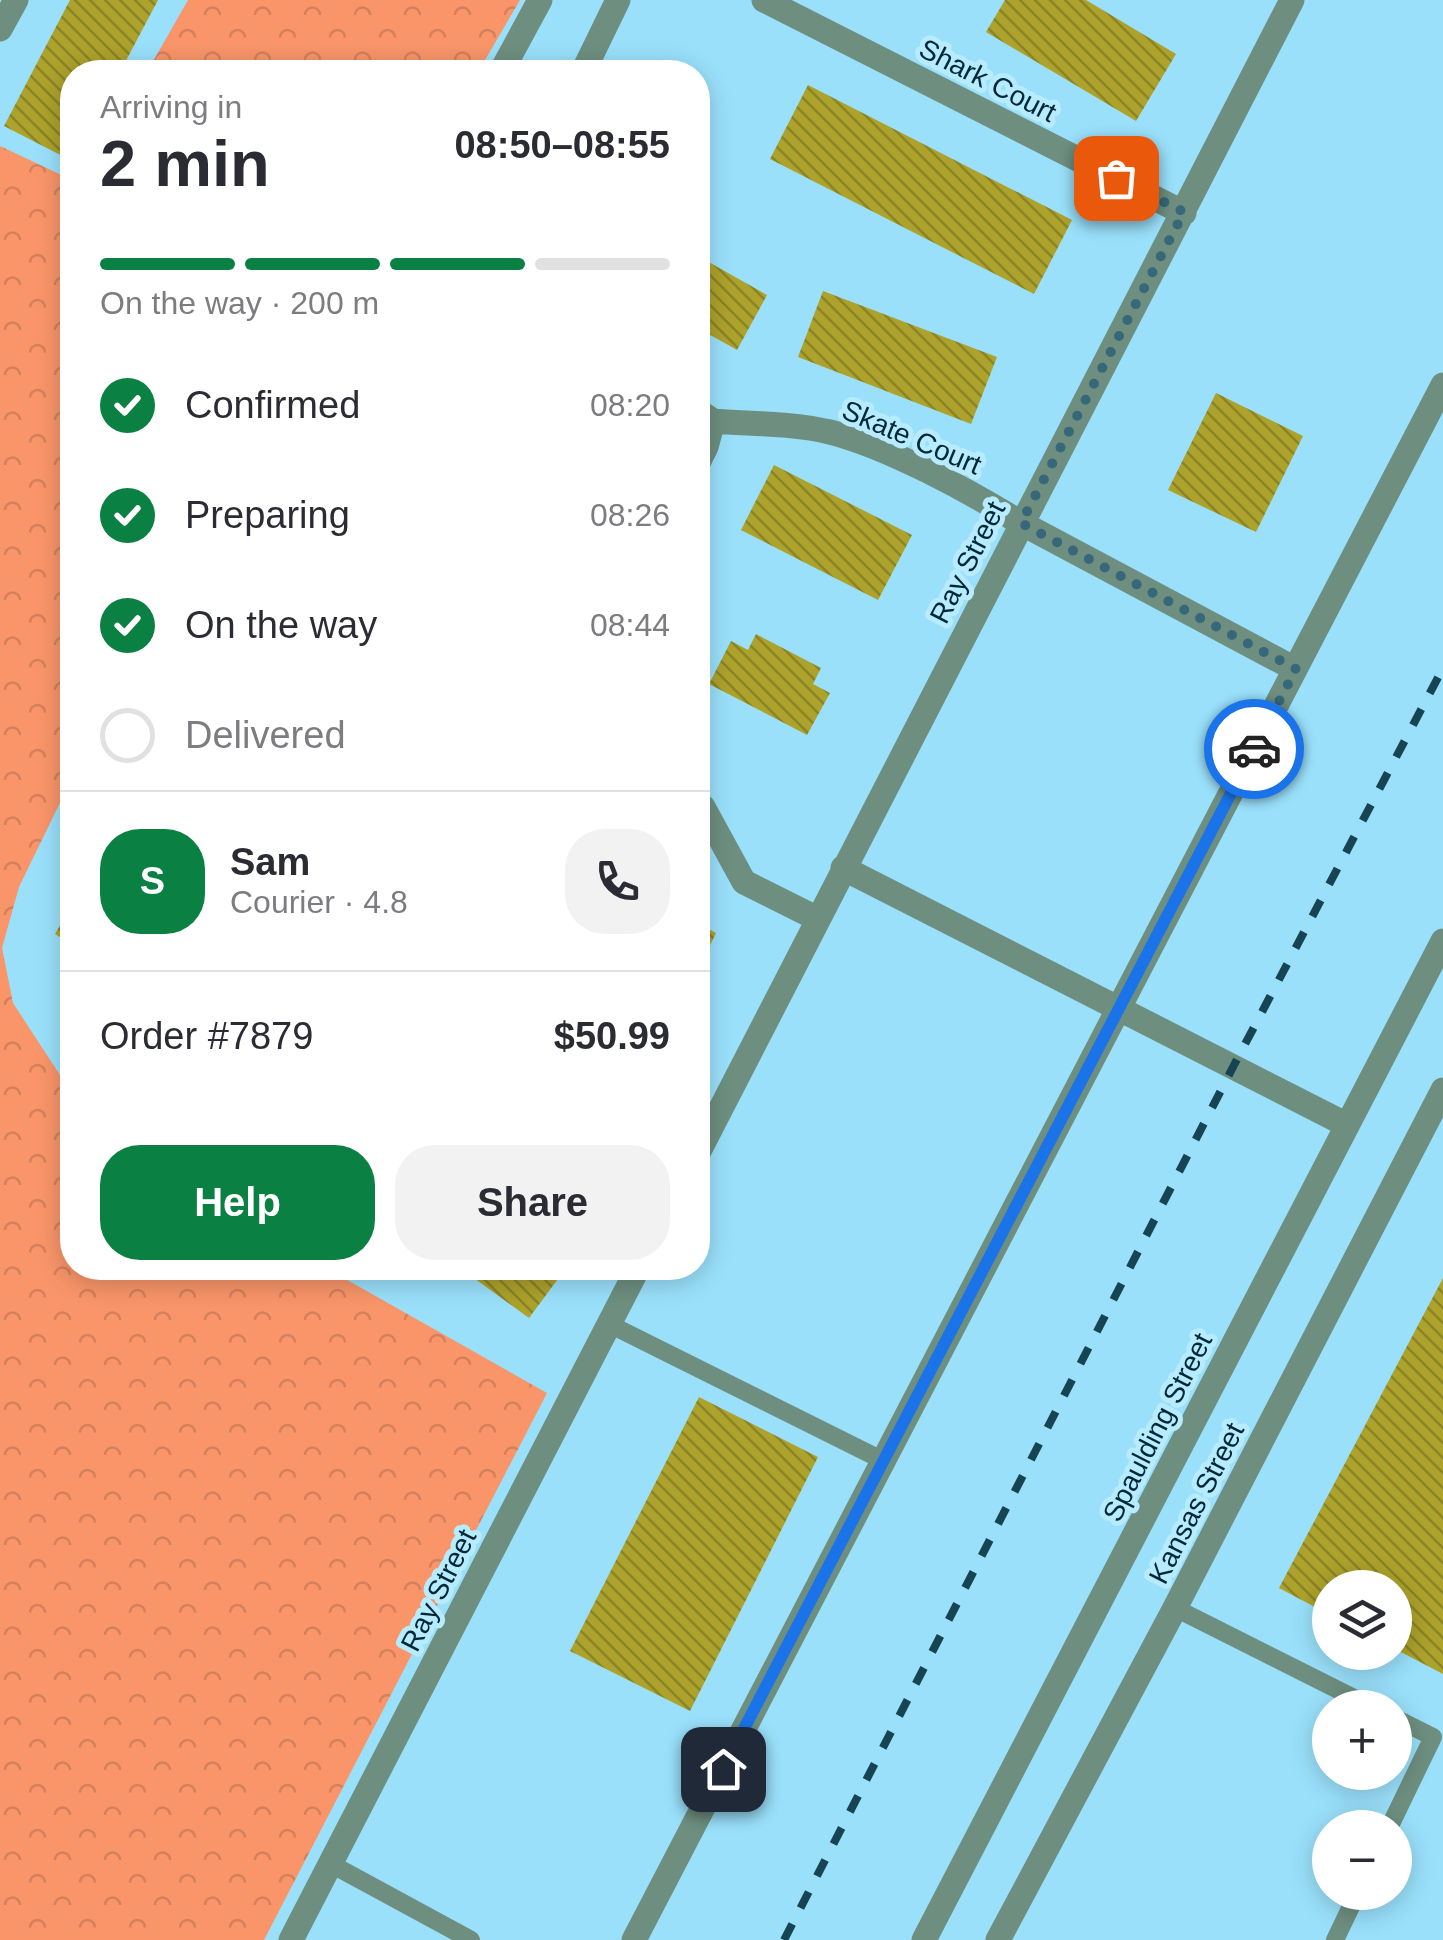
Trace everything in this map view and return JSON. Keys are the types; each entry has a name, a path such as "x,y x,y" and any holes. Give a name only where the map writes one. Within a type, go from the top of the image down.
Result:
{"street":[{"path":"0,29 16,0"},
{"path":"508,60 540,0"},
{"path":"589,60 618,0"},
{"name":"Shark Court","path":"764,0 1184,212"},
{"name":"Ray Street","path":"710,1130 1292,0"},
{"path":"634,1940 1443,385"},
{"name":"Skate Court","path":"710,417 830,432 901,460 982,499 1296,669"},
{"path":"710,819 744,882 818,920"},
{"path":"843,868 1348,1125"},
{"name":"Spaulding Street","path":"924,1940 1443,941"},
{"name":"Kansas Street","path":"998,1940 1176,1608 1443,1090"},
{"name":"Ray Street","path":"292,1940 632,1280"}],"lane":[{"path":"609,1324 884,1461"},
{"path":"1176,1608 1338,1690"},
{"path":"1412,1726 1433,1737 1412,1781"},
{"path":"331,1864 471,1940"},
{"path":"1335,1940 1349,1910"}],"green space":[{"path":"188,0 520,0 485,60 154,60"},
{"path":"0,146 60,174 60,803 19,887 2,948 13,1003 60,1075 60,1280 347,1280 547,1393 264,1940 0,1940"}],"building":[{"path":"70,0 158,0 126,60 60,60 60,155 4,126"},
{"path":"1005,0 1086,0 1176,54 1136,121 986,32"},
{"path":"808,85 1072,220 1034,294 770,159"},
{"path":"710,263 767,295 737,350 710,335"},
{"path":"823,291 997,357 971,424 798,357"},
{"path":"1216,393 1303,436 1256,532 1168,490"},
{"path":"774,465 912,535 878,600 741,530"},
{"path":"756,634 821,668 813,684 830,693 807,735 710,685 731,641 748,650"},
{"path":"1443,1278 1443,1674 1412,1658 1412,1570 1312,1570 1312,1605 1279,1588"},
{"path":"477,1280 557,1280 529,1318"},
{"path":"699,1397 818,1457 690,1711 570,1651"}],"railway":[{"path":"784,1940 1443,668"}],"way so far":[{"path":"1116,178 1184,212 1021,523 1296,669 1254,749"}],"route":[{"path":"723,1769 1254,749"}]}
